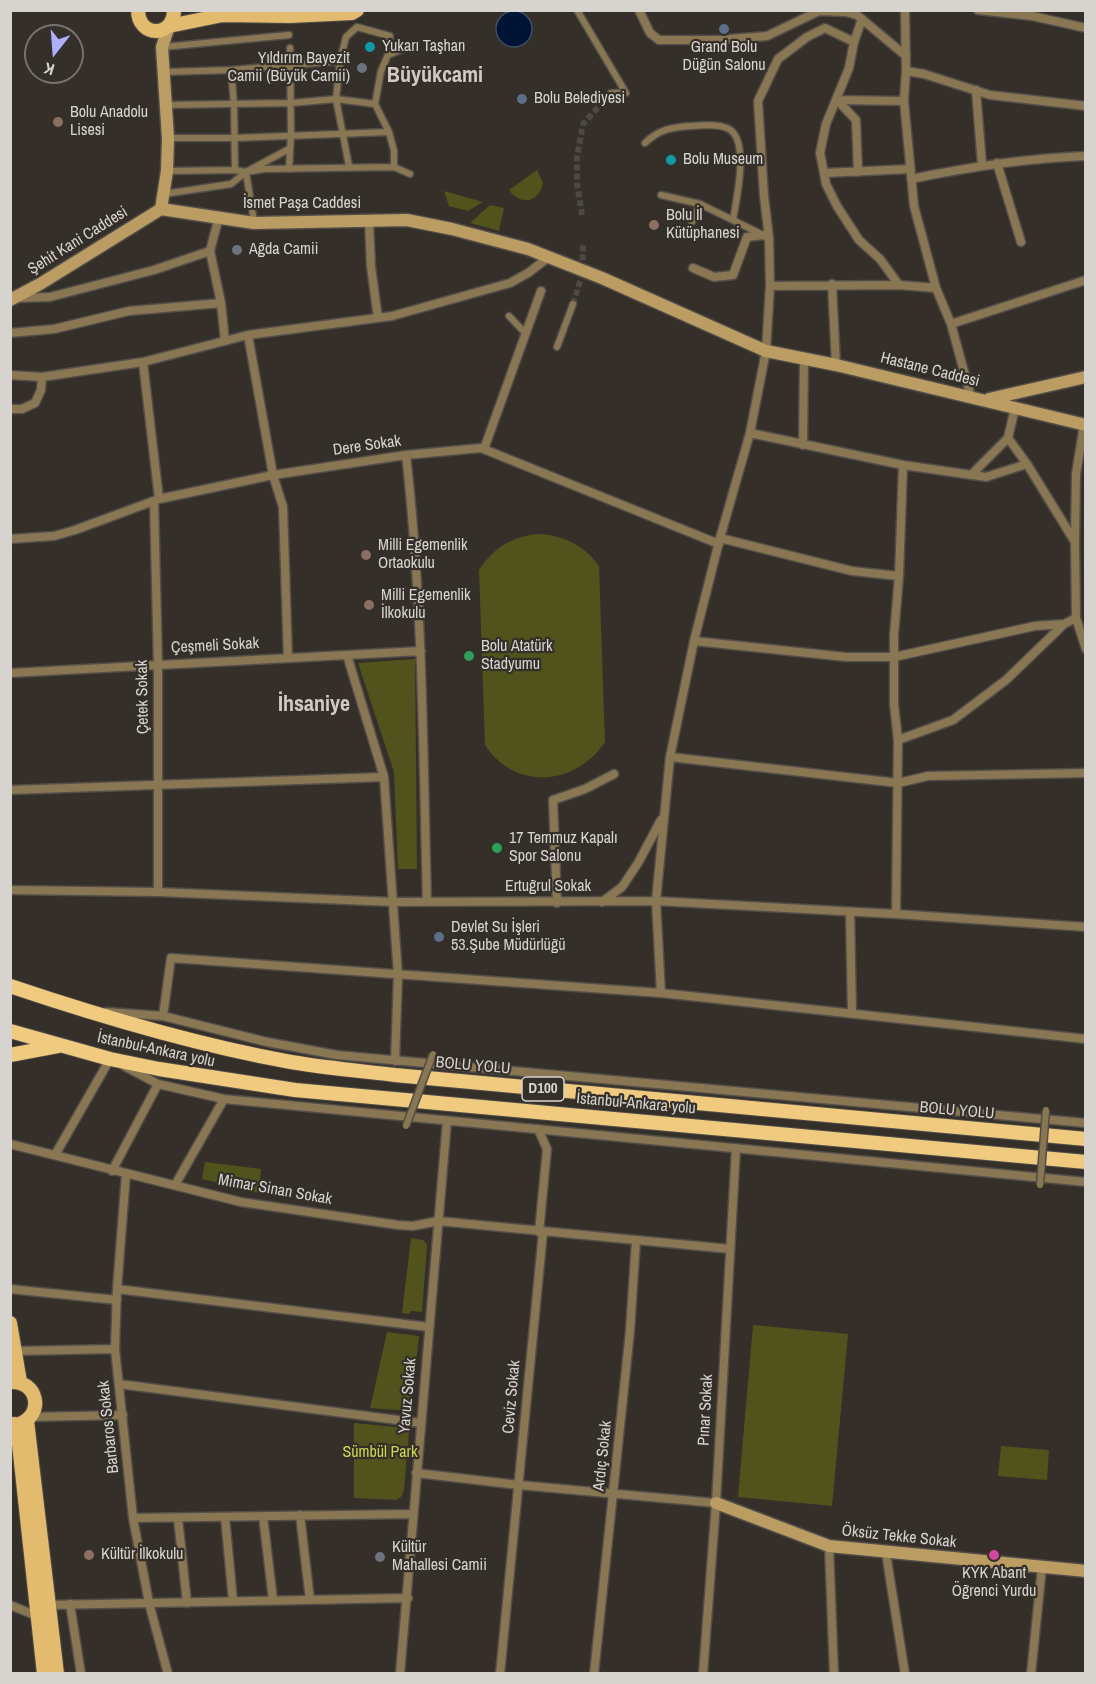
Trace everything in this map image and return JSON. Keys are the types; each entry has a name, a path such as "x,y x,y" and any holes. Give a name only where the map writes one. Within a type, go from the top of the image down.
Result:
{"highway":[{"name":"BOLU YOLU","path":"10,986 148,1030 294,1063 419,1077 1086,1139"},
{"name":"İstanbul-Ankara yolu","path":"10,1031 110,1059 197,1076 295,1090 1086,1162"},
{"path":"10,1055 62,1045"}],"main road":[{"path":"128,10 162,47"},
{"path":"138,10 138,18 144,27 154,32 222,13 290,16 352,13 357,10"},
{"path":"161,209 167,171 168,138 162,47 174,17 174,10"},
{"name":"İsmet Paşa Caddesi","path":"161,209 254,223 407,220 463,232 528,249 549,257"},
{"name":"Şehit Kani Caddesi","path":"13,299 161,209"},
{"name":"Hastane Caddesi","path":"549,257 766,351 984,400 1086,376"},
{"path":"1015,408 1018,399 1030,390"},
{"path":"984,400 1085,425"},
{"path":"10,1323 15,1382 27,1385 35,1396 35,1411 21,1421 19,1444 45,1674"},
{"path":"21,1421 57,1674"},
{"name":"Öksüz Tekke Sokak","path":"716,1503 829,1546 1086,1571"}],"street":[{"path":"578,10 627,93 611,93"},
{"path":"639,10 650,33 659,40 717,40 767,36 819,11 848,11 857,15 906,56"},
{"path":"905,10 904,101 914,206 936,288 951,324 971,397"},
{"path":"978,10 1032,16 1086,28"},
{"path":"825,28 828,11"},
{"path":"862,19 854,42 849,68 826,124 820,153 826,184 837,206 859,240 880,259 899,285"},
{"path":"349,166 336,99 340,61 346,37 357,27 390,36 388,55 381,71 375,104 389,132 394,151 394,166"},
{"path":"825,28 854,42"},
{"path":"661,993 656,902 670,757 694,641 719,541 750,433 766,351 770,286 758,101 778,59 807,37 825,28"},
{"path":"162,47 289,35"},
{"path":"388,55 413,45"},
{"path":"289,169 290,48"},
{"path":"165,72 231,70 340,61"},
{"path":"231,70 235,170"},
{"path":"906,71 924,74 990,95 1086,106"},
{"path":"976,90 982,165"},
{"path":"165,105 291,103 336,99 375,104"},
{"path":"837,100 904,101"},
{"path":"837,100 856,120 858,172"},
{"path":"645,143 663,129 673,127 697,125 729,128 735,134 740,164 733,220"},
{"path":"168,138 235,138 389,132"},
{"path":"164,194 231,184 246,172 289,149"},
{"path":"824,173 910,174 1040,158 1086,156"},
{"path":"997,163 1021,242"},
{"path":"167,171 235,170 246,172 264,169 394,166 410,174"},
{"path":"246,172 254,223"},
{"path":"661,195 700,204 767,236"},
{"path":"692,222 700,204"},
{"path":"219,217 210,251 225,341"},
{"path":"369,221 371,267 378,318"},
{"path":"693,268 714,277 733,275 747,237 767,236"},
{"path":"13,299 50,297 154,270 210,251"},
{"path":"10,375 42,377 143,362 248,335 310,325 378,318 510,283 549,257"},
{"path":"951,324 1086,280"},
{"path":"770,286 832,284 936,288"},
{"path":"832,284 836,365"},
{"path":"484,449 542,291"},
{"path":"10,333 54,329 129,311 220,303"},
{"path":"557,347 573,304"},
{"path":"509,316 526,334"},
{"path":"248,335 273,476 283,507 288,658"},
{"path":"802,445 804,360"},
{"name":"Çetek Sokak","path":"143,362 156,500 158,892"},
{"path":"10,409 22,409 35,404 41,390 42,377"},
{"path":"972,475 1008,438 1015,408"},
{"path":"1085,425 1076,474 1075,542 1076,618 1085,643"},
{"path":"750,433 903,465 986,477 1027,464"},
{"path":"1008,438 1027,464 1075,542"},
{"name":"Dere Sokak","path":"10,539 54,536 156,500 273,476 406,455 484,449 719,541 852,571 899,576"},
{"path":"406,455 414,523 421,651 427,902"},
{"path":"896,914 898,740 894,704 894,657 903,465"},
{"path":"898,740 953,720 1006,680 1064,624 1076,618"},
{"path":"694,641 846,657 894,657 1035,626 1064,624"},
{"name":"Çeşmeli Sokak","path":"10,673 421,651"},
{"path":"347,655 384,777 398,975 395,1061"},
{"path":"670,757 898,783 928,776 1086,773"},
{"path":"557,903 553,800 585,789 614,774"},
{"path":"10,790 384,777"},
{"path":"602,902 622,887 638,863 663,814"},
{"name":"Ertuğrul Sokak","path":"10,891 158,892 393,902 656,902 896,914 1086,927"},
{"path":"850,912 852,1013"},
{"path":"163,1016 171,958 661,993 1086,1039"},
{"path":"89,1011 163,1016 295,1048 395,1061 1086,1123"},
{"path":"406,1126 433,1054"},
{"path":"55,1155 110,1059 158,1084 224,1099 1086,1182"},
{"path":"112,1171 158,1084"},
{"path":"175,1185 224,1099"},
{"path":"1040,1185 1046,1110"},
{"name":"Yavuz Sokak","path":"400,1674 447,1121"},
{"name":"Ceviz Sokak","path":"500,1674 519,1485 547,1149 538,1129"},
{"name":"Mimar Sinan Sokak","path":"10,1144 241,1202 398,1225 413,1226 438,1221 730,1249"},
{"name":"Pınar Sokak","path":"703,1674 716,1503 736,1148"},
{"name":"Barbaros Sokak","path":"126,1174 115,1348 133,1518 149,1603 168,1674"},
{"name":"Ardıç Sokak","path":"594,1674 615,1494 636,1241"},
{"path":"10,1289 117,1299"},
{"path":"117,1289 429,1327"},
{"path":"14,1351 115,1348"},
{"path":"119,1384 421,1423"},
{"path":"21,1421 123,1415"},
{"path":"416,1473 716,1503"},
{"path":"133,1518 413,1514"},
{"path":"300,1515 310,1599"},
{"path":"263,1516 273,1600"},
{"path":"225,1517 233,1601"},
{"path":"178,1518 188,1603"},
{"path":"829,1546 834,1674"},
{"path":"886,1553 905,1674"},
{"path":"1031,1674 1042,1567"},
{"path":"48,1605 408,1598"},
{"path":"70,1604 81,1674"},
{"path":"10,1605 37,1616"}],"green space":[{"path":"537,170 543,183 537,195 523,200 513,195 509,190"},
{"path":"444,191 483,202 468,211 449,206"},
{"path":"490,205 504,208 499,231 470,223"},
{"path":"538,534 556,536 572,542 587,552 599,566 605,742 593,757 578,768 545,777 529,776 512,770 498,760 485,745 479,570 504,544 520,537"},
{"path":"415,659 417,869 398,869 394,772 358,663"},
{"path":"205,1162 261,1169 259,1193 202,1179"},
{"path":"411,1238 423,1240 427,1245 422,1312 411,1311 409,1314 402,1313"},
{"path":"753,1325 848,1334 832,1506 738,1497"},
{"name":"Sümbül Park","path":"387,1332 419,1336 410,1411 370,1408"},
{"name":"Sümbül Park","path":"354,1423 406,1428 409,1432 404,1490 401,1497 396,1500 354,1498"},
{"path":"1001,1446 1049,1450 1047,1480 998,1476"}],"water":[{"path":"514,11 527,16 532,29 527,42 514,47 501,42 496,29 501,16"}],"tunnel":[{"path":"582,215 577,183 577,157 583,124 611,93"},
{"path":"573,304 582,275 583,245"}],"place":[{"name":"Grand Bolu Düğün Salonu","path":"724,29"},
{"name":"Yukarı Taşhan","path":"370,47"},
{"name":"Yıldırım Bayezit Camii (Büyük Camii)","path":"362,68"},
{"name":"Bolu Belediyesi","path":"522,99"},
{"name":"Bolu Anadolu Lisesi","path":"58,122"},
{"name":"Bolu Museum","path":"671,160"},
{"name":"Bolu İl Kütüphanesi","path":"654,225"},
{"name":"Ağda Camii","path":"237,250"},
{"name":"Milli Egemenlik Ortaokulu","path":"366,555"},
{"name":"Milli Egemenlik İlkokulu","path":"369,605"},
{"name":"Bolu Atatürk Stadyumu","path":"469,656"},
{"name":"17 Temmuz Kapalı Spor Salonu","path":"497,848"},
{"name":"Devlet Su İşleri 53.Şube Müdürlüğü","path":"439,937"},
{"name":"Kültür İlkokulu","path":"89,1555"},
{"name":"KYK Abant Öğrenci Yurdu","path":"994,1555"},
{"name":"Kültür Mahallesi Camii","path":"380,1557"}],"district":[{"name":"Büyükcami","path":"435,76"},
{"name":"İhsaniye","path":"314,705"}]}
